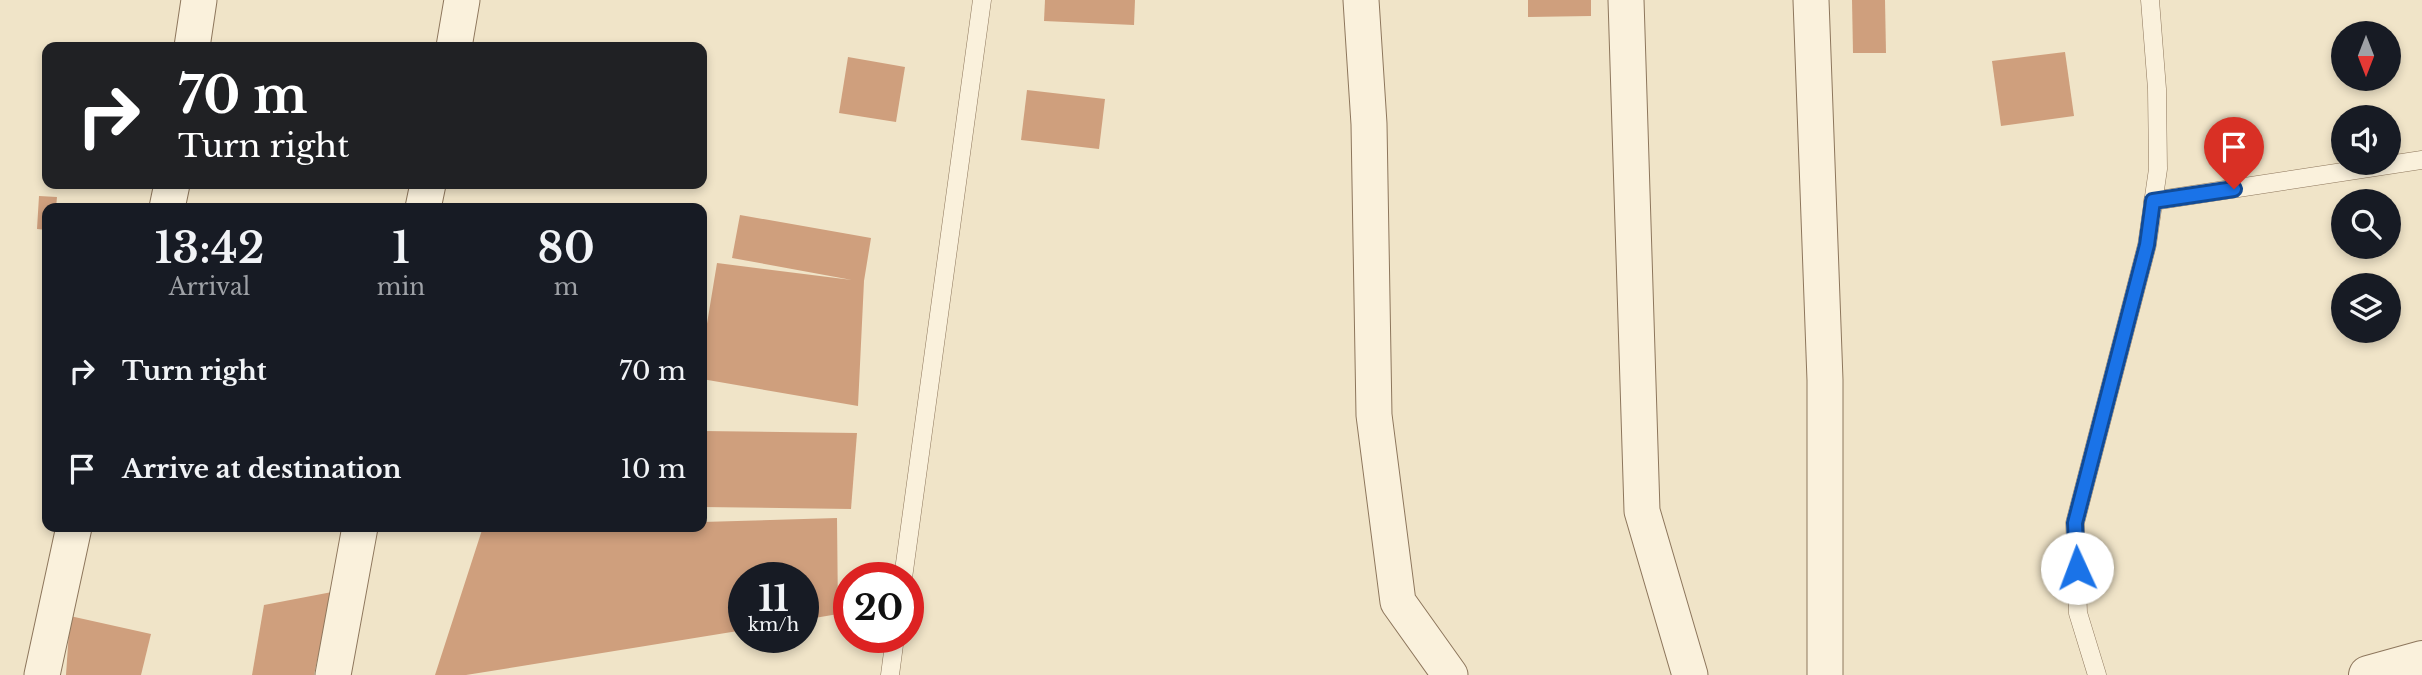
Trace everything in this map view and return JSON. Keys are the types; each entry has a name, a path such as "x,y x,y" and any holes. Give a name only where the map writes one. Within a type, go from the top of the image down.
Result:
{"street":[{"path":"193,42 199,0"},
{"path":"455,42 462,0"},
{"path":"1361,0 1369,124 1374,415 1398,601 1450,675"},
{"path":"1626,0 1643,511 1690,675"},
{"path":"1811,0 1825,380 1825,675"},
{"path":"42,675 73,532"},
{"path":"333,675 359,532"},
{"path":"2368,675 2422,660"}],"lane":[{"path":"905,562 982,0"},
{"path":"2097,675 2078,612 2075,523 2147,245 2158,169 2157,89 2150,0"},
{"path":"2153,201 2422,160"},
{"path":"890,675 893,653"}],"building":[{"path":"1045,0 1135,0 1134,25 1044,21"},
{"path":"1528,0 1591,0 1591,16 1528,17"},
{"path":"1852,0 1885,0 1886,53 1853,53"},
{"path":"2065,52 2074,116 2001,126 1992,61"},
{"path":"848,57 905,67 896,122 839,113"},
{"path":"1027,90 1105,99 1099,149 1021,140"},
{"path":"39,196 57,197 56,203 42,203 42,230 37,229"},
{"path":"740,215 871,238 864,281 858,406 707,380 707,324 717,263 852,280 732,258"},
{"path":"707,431 857,433 851,509 707,507"},
{"path":"837,518 837,562 833,562 833,615 819,617 819,562 728,562 728,633 466,675 435,675 481,532 707,532 707,522"},
{"path":"332,592 314,675 252,675 264,605"},
{"path":"70,616 151,634 141,675 66,675"}],"route":[{"path":"2077,568 2075,523 2147,245 2153,201 2234,189"}]}
